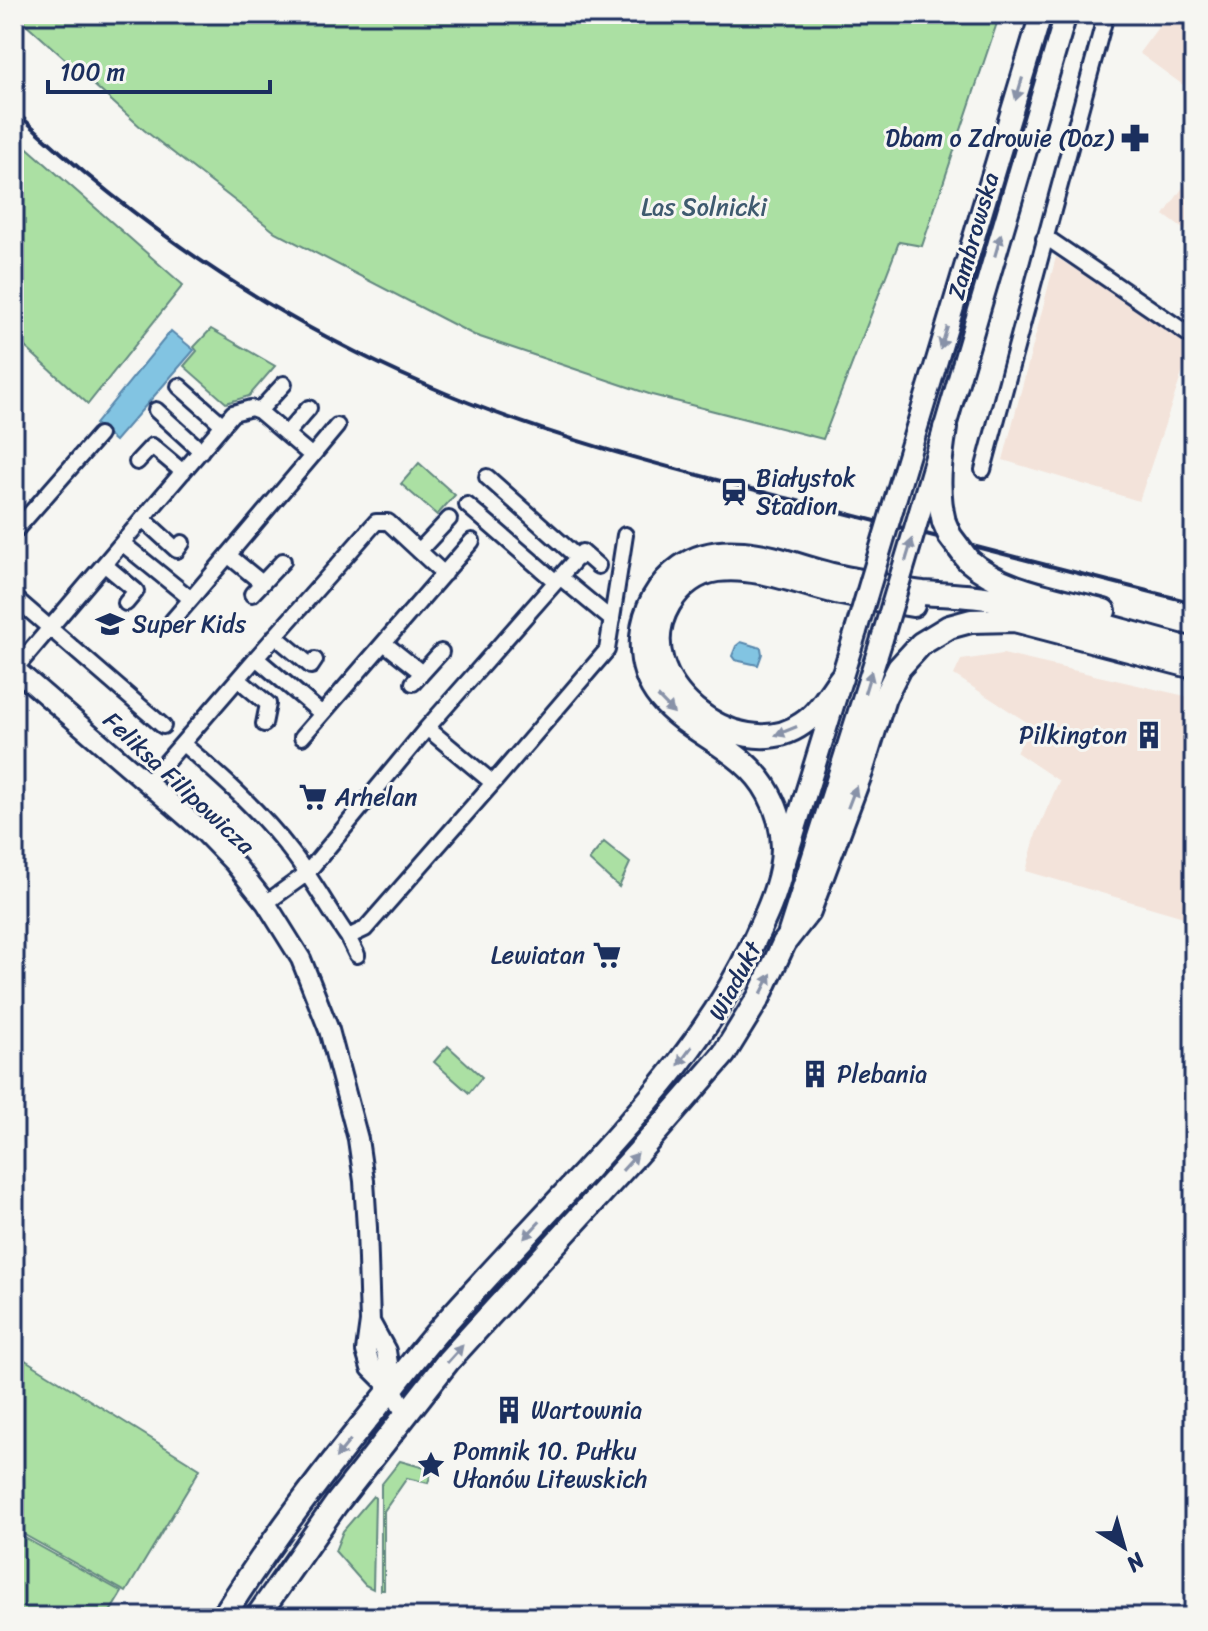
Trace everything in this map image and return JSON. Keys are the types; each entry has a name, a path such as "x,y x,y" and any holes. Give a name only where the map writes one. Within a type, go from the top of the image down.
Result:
{"main road":[{"name":"Zambrowska","path":"904,469 1041,14"},
{"name":"Zambrowska","path":"931,473 1066,14"},
{"path":"945,428 939,475 940,506 950,536 981,572 1016,587 1194,635"},
{"name":"Wiadukt","path":"223,1617 300,1504 439,1331 636,1117 684,1057 740,968 760,927 785,861 904,469"},
{"name":"Wiadukt","path":"257,1617 336,1504 448,1361 705,1078 744,1023 784,943 810,874 931,473"},
{"path":"785,861 779,821 770,795 760,780 733,755 669,710 656,695 642,662 643,621 654,596 671,575 693,560 710,554 746,553 908,591 1011,602 1194,650"},
{"path":"841,678 817,711 787,732 770,737 741,735 701,712 672,687 659,655 657,638 660,624 681,587 699,575 713,570 748,570 880,600 963,610 1013,620 1194,667"},
{"path":"784,943 809,911 861,772 884,698 899,668 921,644 949,627 979,620 1013,620"}],"street":[{"path":"983,470 1106,14"},
{"path":"1044,239 1053,242 1194,338"},
{"path":"259,411 284,384"},
{"path":"179,386 223,425"},
{"path":"286,434 309,408"},
{"path":"14,668 233,413 242,409 259,411 312,456"},
{"path":"156,410 201,451"},
{"path":"172,621 337,426"},
{"path":"14,532 99,435"},
{"path":"137,462 152,446 183,472"},
{"path":"487,477 578,558"},
{"path":"467,505 612,620"},
{"path":"143,519 177,550 182,543"},
{"path":"419,551 449,519"},
{"path":"148,783 376,522 388,522 444,574"},
{"path":"348,937 365,929 604,655 609,646 625,535"},
{"path":"302,737 472,541"},
{"path":"122,543 191,599"},
{"path":"266,903 306,874 427,728 582,552 598,566"},
{"path":"228,555 257,589 283,561"},
{"path":"105,565 136,591 126,603"},
{"path":"14,597 163,726"},
{"path":"275,636 311,666 315,660"},
{"path":"384,643 417,678 441,652"},
{"path":"256,658 322,714"},
{"name":"Feliksa Filipowicza","path":"14,668 203,831 266,903 301,959 329,1030 347,1094 364,1181 370,1322 386,1351 392,1389 406,1414"},
{"path":"238,679 268,704 264,724"},
{"path":"427,728 493,783"},
{"path":"183,744 233,786 293,854 357,955"}],"shaded area":[{"path":"1168,14 1194,14 1194,93 1139,53"},
{"path":"1194,171 1194,237 1164,215"},
{"path":"1056,257 1192,344 1139,501 1003,460"},
{"path":"1003,654 1194,698 1194,920 1026,871 1036,834 1059,781 1016,752 1033,726 954,675 961,660"}],"green space":[{"name":"Las Solnicki","path":"15,14 1000,14 922,246 899,242 823,439 652,395 474,335 275,232 144,130"},
{"path":"14,136 183,285 88,404 14,337"},
{"path":"211,329 275,366 249,396 226,403 184,366 197,351 194,347"},
{"path":"419,463 455,495 437,515 401,484"},
{"path":"604,842 630,863 619,887 589,860"},
{"path":"448,1046 482,1077 469,1093 434,1062"},
{"path":"14,1353 200,1469 126,1592 14,1529"},
{"path":"400,1461 432,1470 428,1483 407,1478 384,1511 384,1590 381,1590 381,1485"},
{"path":"373,1496 373,1589 365,1585 335,1551 343,1531"},
{"path":"14,1532 122,1592 107,1617 14,1617"}],"water":[{"path":"171,331 194,350 115,441 95,424"},
{"path":"741,642 761,648 758,665 735,660 732,656"}],"railway":[{"path":"14,110 107,191 207,265 259,298 368,358 469,403 559,435 651,462 1194,603"}],"place":[{"name":"Dbam o Zdrowie (Doz)","path":"1135,138"},
{"name":"Białystok Stadion","path":"734,492"},
{"name":"Super Kids","path":"110,624"},
{"name":"Pilkington","path":"1149,735"},
{"name":"Arhelan","path":"313,797"},
{"name":"Lewiatan","path":"607,955"},
{"name":"Plebania","path":"815,1074"},
{"name":"Wartownia","path":"509,1410"},
{"name":"Pomnik 10. Pułku Ułanów Litewskich","path":"431,1465"}]}
